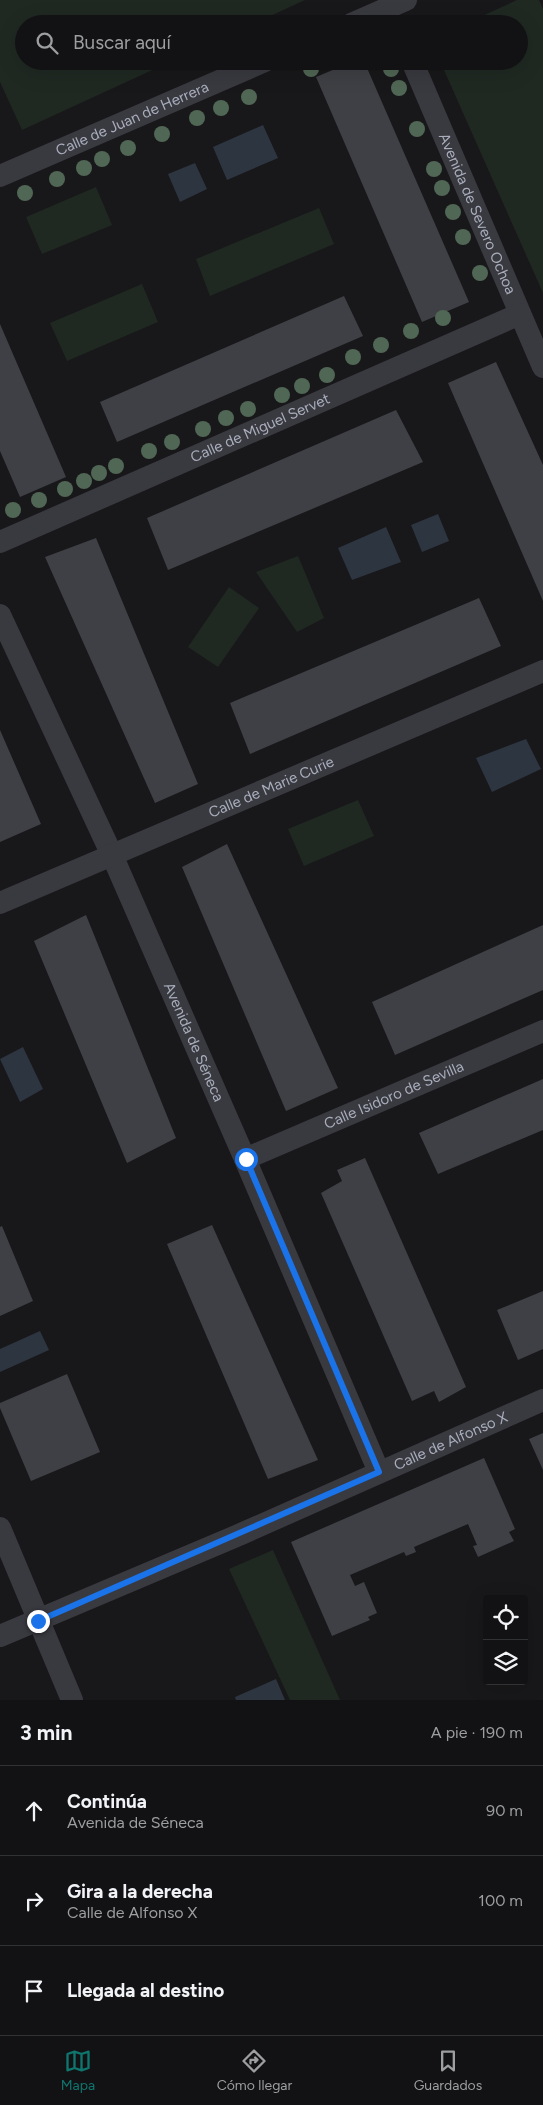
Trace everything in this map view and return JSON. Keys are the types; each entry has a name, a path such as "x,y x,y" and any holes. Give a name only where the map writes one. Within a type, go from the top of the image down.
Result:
{"street":[{"path":"375,15 394,8"},
{"name":"Calle de Juan de Herrera","path":"0,176 244,70"},
{"name":"Avenida de Severo Ochoa","path":"416,70 543,367"},
{"name":"Calle de Miguel Servet","path":"0,542 520,314"},
{"name":"Avenida de Séneca","path":"0,615 112,855 246,1159 379,1472"},
{"name":"Calle de Marie Curie","path":"0,903 543,671"},
{"name":"Calle Isidoro de Sevilla","path":"246,1159 543,1031"},
{"name":"Calle de Alfonso X","path":"0,1636 543,1400"},
{"path":"0,1528 72,1700"}],"shaded area":[{"path":"0,0 305,0 272,15 15,15 15,70 152,70 22,130 0,82"},
{"path":"517,0 539,0 543,9 543,293 444,70 528,70 528,15 484,15"},
{"path":"263,125 278,158 227,180 213,147"},
{"path":"195,163 207,189 180,202 168,174"},
{"path":"96,187 112,225 42,254 26,217"},
{"path":"319,208 334,244 210,296 196,259"},
{"path":"142,284 158,322 67,361 50,323"},
{"path":"438,514 449,541 422,552 411,525"},
{"path":"386,527 401,562 352,580 338,548"},
{"path":"298,556 324,618 297,632 256,572"},
{"path":"229,587 259,608 218,667 188,647"},
{"path":"526,739 541,769 492,792 476,758"},
{"path":"358,800 374,836 304,866 288,829"},
{"path":"23,1047 43,1089 20,1102 0,1059"},
{"path":"40,1331 49,1350 0,1372 0,1349"},
{"path":"273,1550 340,1700 290,1700 229,1569"},
{"path":"276,1679 285,1700 236,1700 235,1697"}],"building":[{"path":"333,70 368,70 469,302 422,322 316,77"},
{"path":"344,296 363,336 117,442 100,402"},
{"path":"0,324 66,477 20,497 0,451"},
{"path":"496,362 543,465 543,601 448,383"},
{"path":"396,410 423,462 168,570 147,518"},
{"path":"96,538 198,784 155,803 45,557"},
{"path":"479,598 501,646 250,754 230,703"},
{"path":"0,730 41,824 0,842"},
{"path":"227,844 338,1088 286,1111 182,867"},
{"path":"86,915 176,1138 127,1163 34,941"},
{"path":"543,925 543,990 395,1055 372,1002"},
{"path":"543,1079 543,1130 438,1174 419,1133"},
{"path":"365,1158 466,1387 439,1402 434,1391 412,1401 321,1193 342,1181 337,1170"},
{"path":"212,1225 318,1460 268,1479 167,1244"},
{"path":"2,1226 33,1301 0,1316 0,1227"},
{"path":"543,1291 543,1349 518,1360 497,1310"},
{"path":"67,1374 100,1452 31,1481 0,1408 0,1403"},
{"path":"543,1433 543,1470 529,1439"},
{"path":"484,1458 515,1529 509,1532 514,1541 478,1557 473,1546 477,1545 468,1524 414,1547 416,1552 406,1556 404,1552 350,1575 355,1586 364,1582 377,1613 368,1617 370,1620 332,1636 291,1542"}],"route":[{"path":"38,1621 241,1534 379,1472 246,1159"}]}
